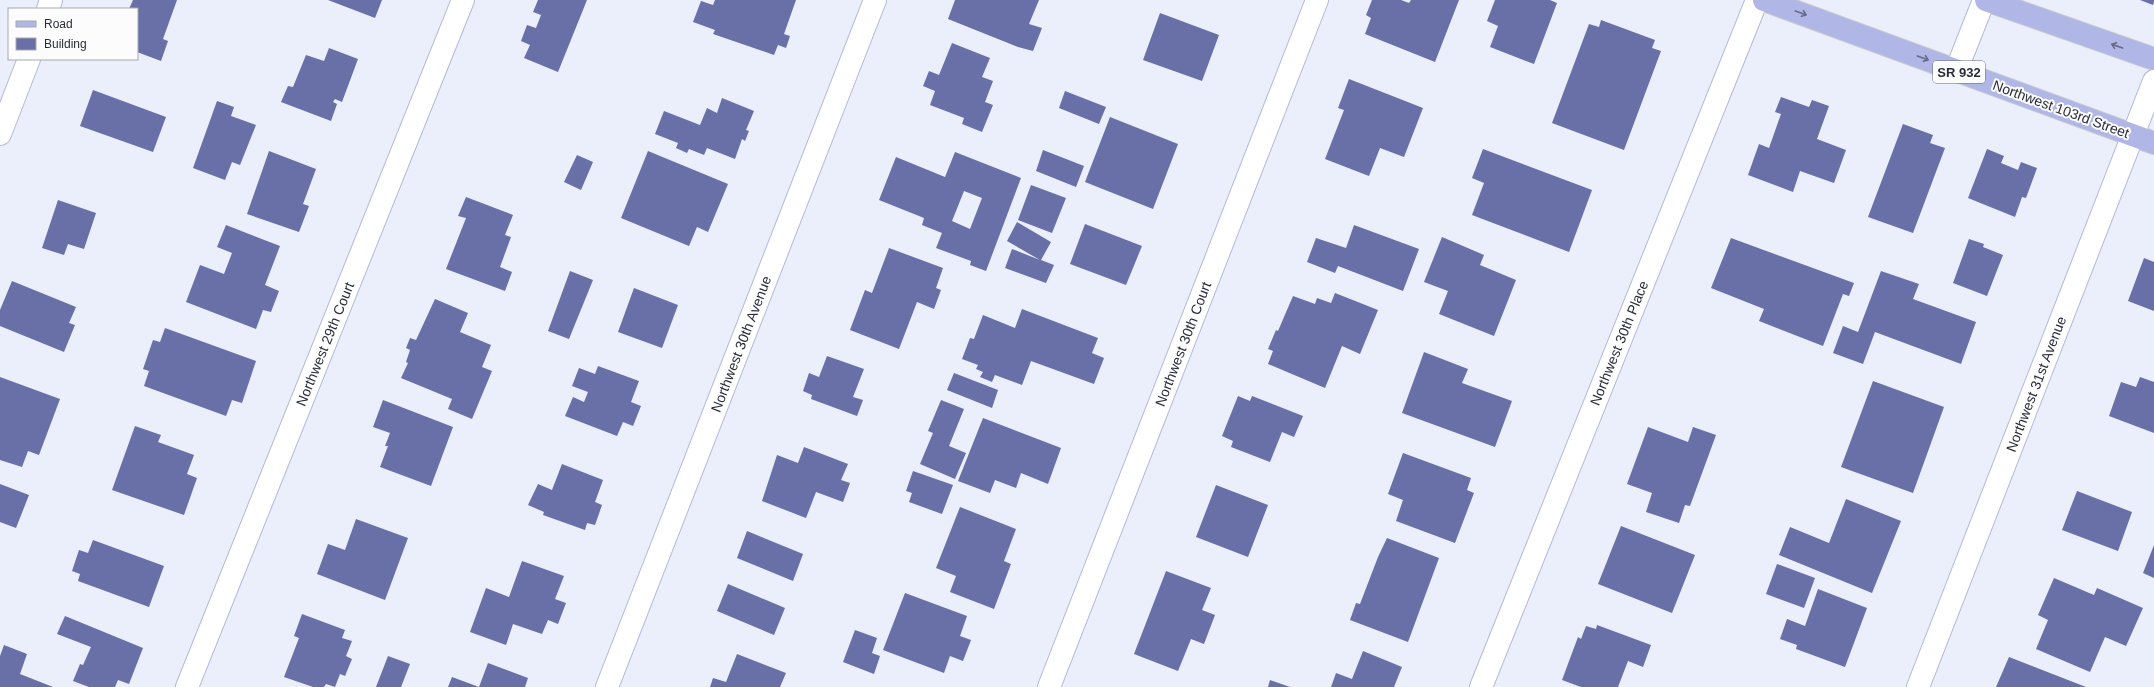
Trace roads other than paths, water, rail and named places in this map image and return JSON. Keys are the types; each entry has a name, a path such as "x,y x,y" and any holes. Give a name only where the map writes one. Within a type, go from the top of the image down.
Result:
{"main road":[{"name":"Northwest 103rd Street","path":"1764,0 2154,143"},
{"path":"1985,0 2154,59"}],"street":[{"name":"Northwest 29th Court","path":"187,687 463,0"},
{"name":"Northwest 30th Avenue","path":"607,687 875,0"},
{"name":"Northwest 30th Court","path":"1048,687 1317,0"},
{"name":"Northwest 30th Place","path":"1481,687 1757,0"},
{"path":"1956,70 1985,0"},
{"path":"0,134 29,60"},
{"name":"Northwest 31st Avenue","path":"1918,687 2154,81"}]}
